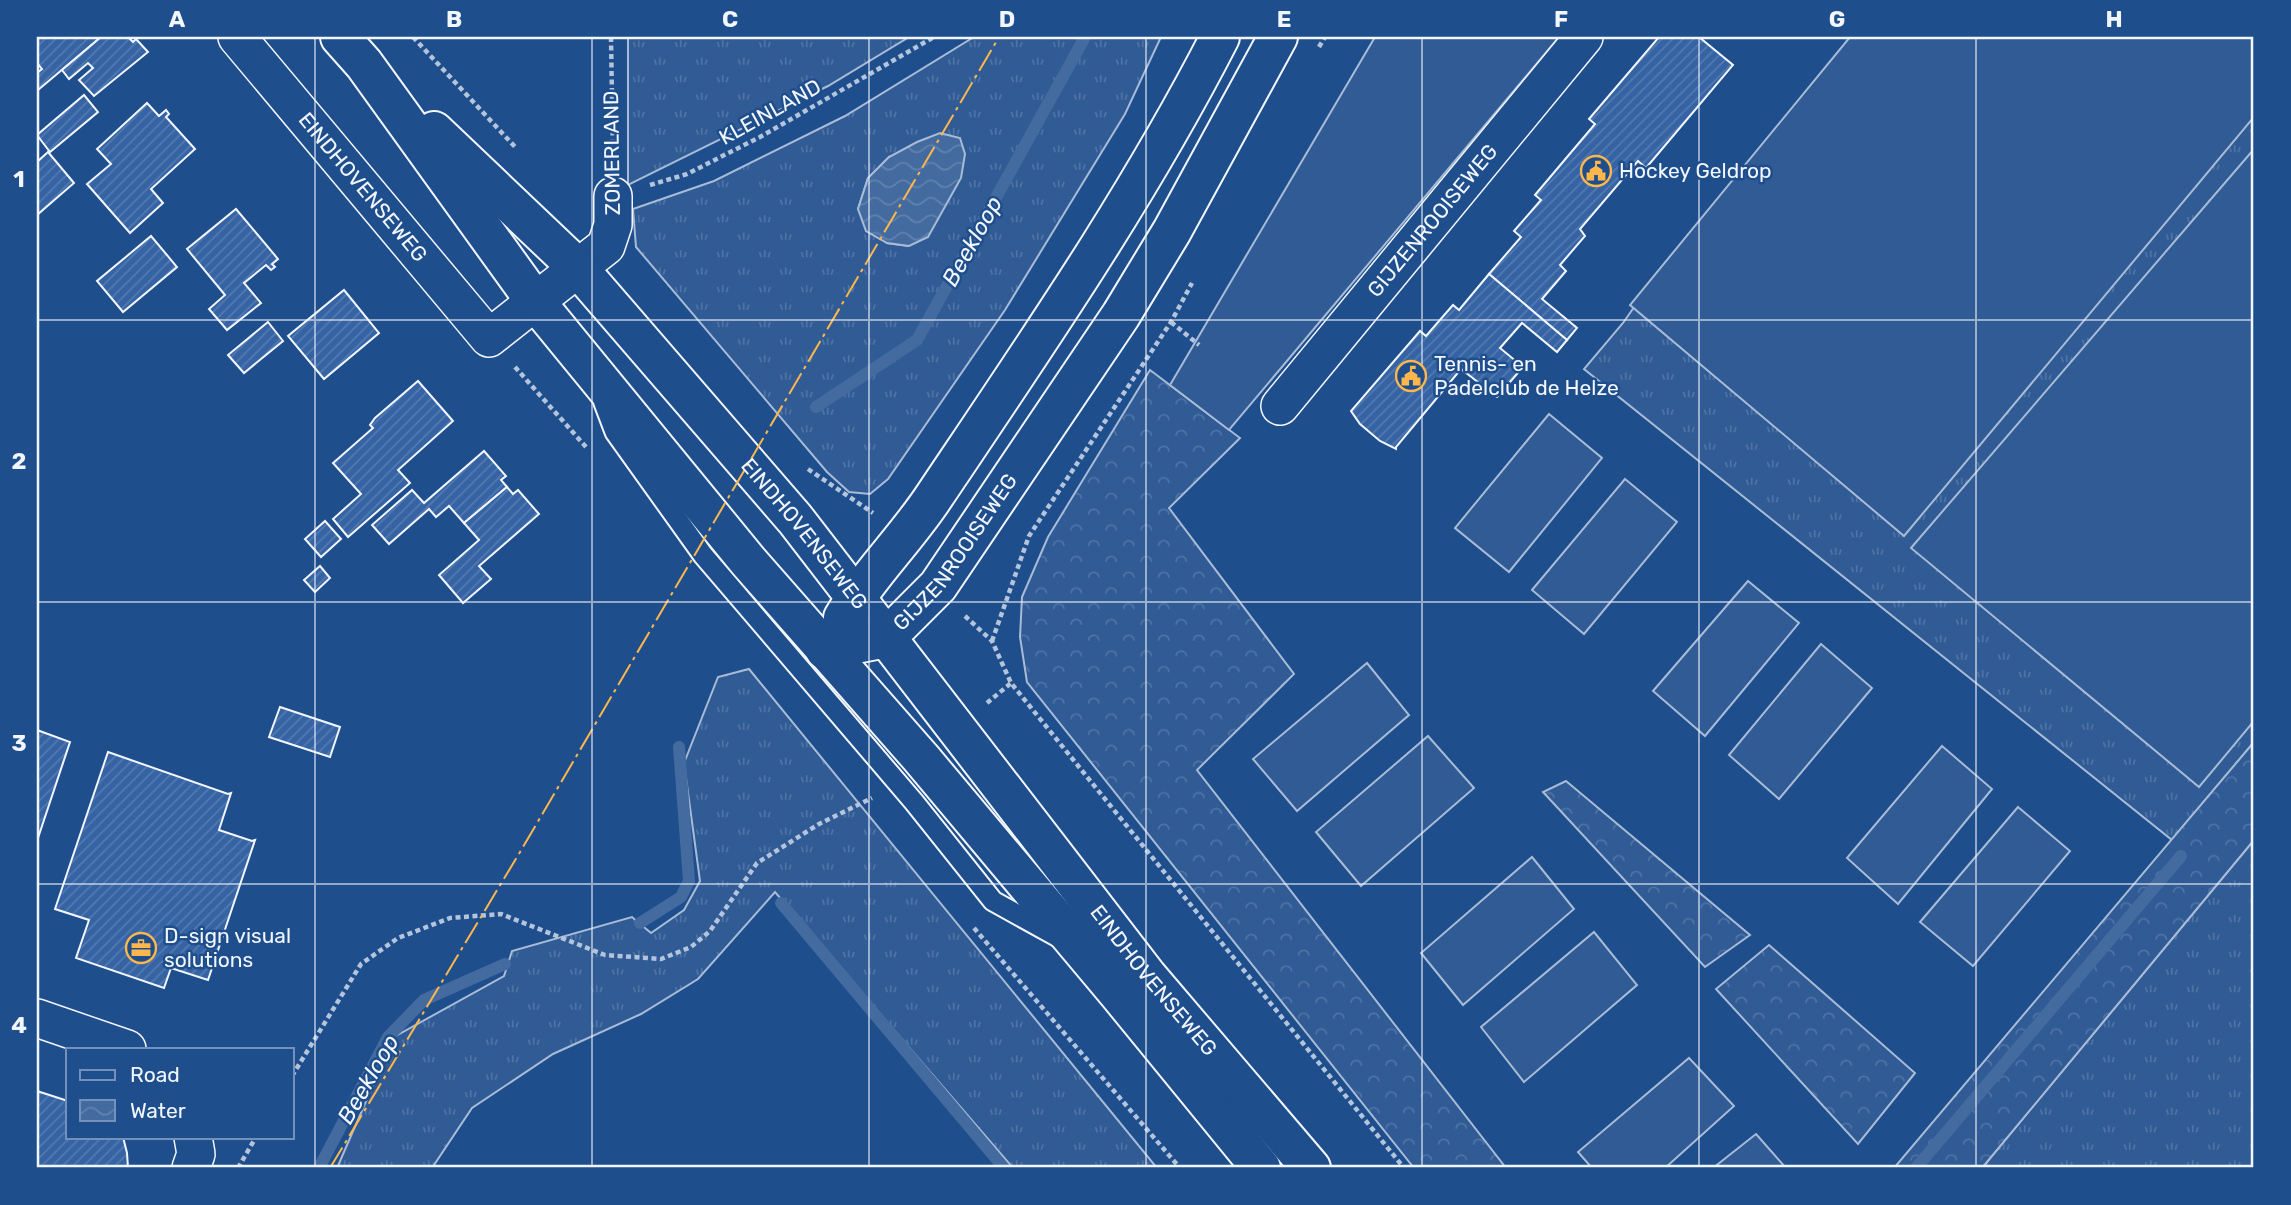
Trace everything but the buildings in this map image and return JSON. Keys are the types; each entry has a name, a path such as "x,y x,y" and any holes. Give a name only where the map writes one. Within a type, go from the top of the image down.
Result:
{"main road":[{"path":"825,650 856,597 932,500 1027,359 1128,200 1220,37"},
{"name":"GIJZENROOISEWEG","path":"825,650 886,638 939,586 1106,338 1172,231 1278,37"},
{"name":"EINDHOVENSEWEG","path":"352,50 578,268 795,519 1148,977 1311,1168"},
{"name":"EINDHOVENSEWEG","path":"352,50 535,300 825,650 921,758 1082,950 1261,1168"}],"street":[{"name":"EINDHOVENSEWEG","path":"237,37 489,338"},
{"name":"GIJZENROOISEWEG","path":"1280,407 1584,37"},
{"name":"ZOMERLAND","path":"489,338 606,246 613,225 613,196"},
{"path":"37,1018 124,1048"},
{"path":"191,1168 196,1154 192,1138"}],"lane":[{"name":"EINDHOVENSEWEG","path":"587,363 615,432 703,555 914,802 993,901 1082,950"}],"path":[{"path":"413,37 523,157"},
{"name":"ZOMERLAND","path":"611,37 613,196"},
{"name":"KLEINLAND","path":"613,196 687,174 760,137 934,37"},
{"path":"1171,322 1199,345"},
{"path":"992,641 1011,683 1404,1168"},
{"path":"294,1073 361,964 398,938 450,918 501,914 605,955 661,959 691,947 710,931 757,863 819,824 869,800 877,810"},
{"path":"968,920 1180,1168"},
{"path":"238,1168 255,1138"}],"green space":[{"path":"628,37 909,37 828,86 628,185"},
{"path":"974,37 1161,37 1125,114 1005,310 888,479 870,494 849,492 827,472 636,247 633,209 714,181 845,116","holes":["889,157 927,237 908,246 887,243 858,209 868,178"]},
{"path":"2254,37 2254,742 2172,840 1584,369 1639,300"},
{"path":"1150,370 1240,438 1169,508 1294,674 1197,770 1506,1168 1414,1168 1027,682 1020,637 1022,597 1048,537"},
{"path":"749,669 1157,1168 1013,1168 775,892 698,979 641,1014 553,1054 472,1108 432,1168 337,1168 394,1037 504,976 512,951 632,917 651,933 684,910 700,881 684,763 718,677"},
{"path":"2254,742 2254,840 1982,1168 1894,1168"},
{"path":"1566,781 1750,935 1705,967 1543,792"},
{"path":"2254,840 2254,1168 1982,1168"},
{"path":"1769,945 1915,1073 1858,1144 1716,989"}],"shaded area":[{"path":"1375,37 1559,37 1229,430 1170,385"},
{"path":"1850,37 2254,37 2254,117 1904,536 1630,305"},
{"path":"2254,149 2254,721 2199,787 1911,548"},
{"path":"1549,414 1602,458 1509,572 1455,528"},
{"path":"1625,479 1677,522 1584,634 1532,590"},
{"path":"1748,581 1799,623 1705,736 1653,691"},
{"path":"1821,644 1872,688 1779,799 1729,755"},
{"path":"1367,663 1409,715 1297,811 1253,759"},
{"path":"1428,736 1474,788 1361,886 1316,832"},
{"path":"1942,746 1992,789 1898,904 1847,858"},
{"path":"2018,807 2070,851 1973,966 1920,922"},
{"path":"1532,857 1574,909 1463,1005 1421,953"},
{"path":"1594,932 1637,985 1524,1082 1481,1027"},
{"path":"1689,1058 1734,1106 1665,1168 1592,1168 1578,1152"},
{"path":"1756,1134 1786,1168 1713,1168"}],"water":[{"path":"940,133 960,138 965,154 961,178 928,237 909,246 887,243 866,231 858,209 868,178 889,157"}],"waterway":[{"name":"Beekloop","path":"816,407 917,340 1085,37"},
{"name":"Beekloop","path":"640,923 681,897 689,881 679,747"},
{"path":"1916,1168 2181,856"},
{"path":"781,903 1004,1168"},
{"name":"Beekloop","path":"319,1168 388,1037 424,1000 505,964"}],"power":[{"path":"330,1168 523,847 999,37"}],"place":[{"name":"Hockey Geldrop","path":"1596,171"},
{"name":"Tennis- en Padelclub de Helze","path":"1411,376"},
{"name":"D-sign visual solutions","path":"141,948"}]}
